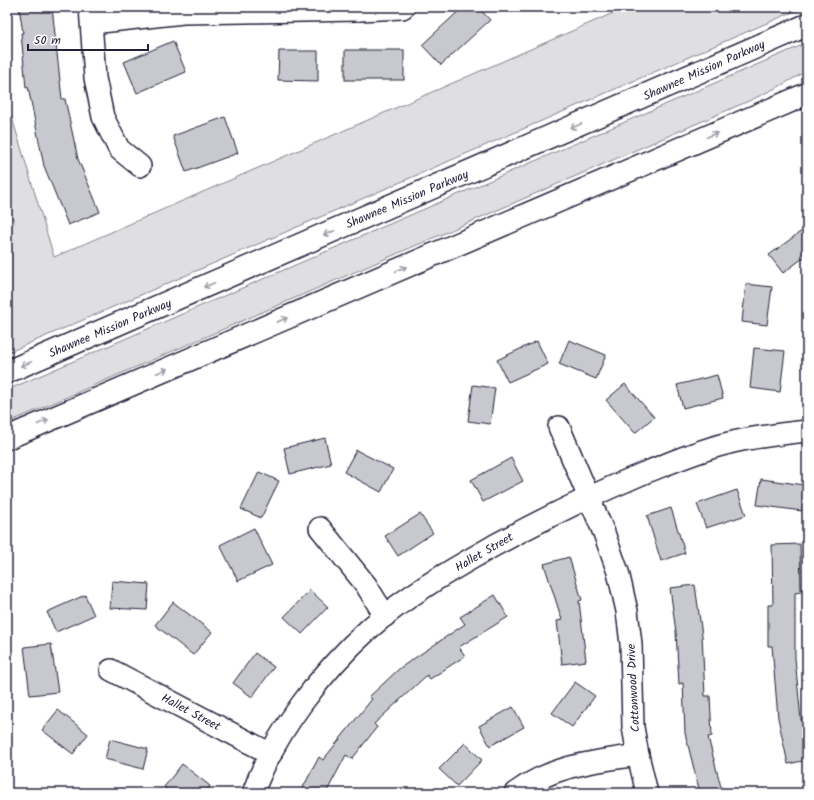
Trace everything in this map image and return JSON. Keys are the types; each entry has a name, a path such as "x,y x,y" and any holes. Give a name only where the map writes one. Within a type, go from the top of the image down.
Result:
{"highway":[{"name":"Shawnee Mission Parkway","path":"7,372 807,25"},
{"path":"7,438 807,94"}],"street":[{"path":"140,166 119,149 103,117 95,78 91,15 183,13 251,9 396,9 404,7"},
{"path":"559,427 588,498"},
{"name":"Hallet Street","path":"253,793 283,732 302,704 332,666 370,628 418,591 469,560 532,525 588,498 668,464 724,444 769,435 807,431"},
{"name":"Cottonwood Drive","path":"588,498 604,533 618,572 627,611 631,644 633,727 647,793"},
{"path":"320,528 366,585 385,616"},
{"name":"Hallet Street","path":"111,670 271,754"},
{"path":"515,793 553,772 580,764 638,754"}],"shaded area":[{"path":"627,7 804,7 7,353 7,229 14,223 7,198 7,101 54,257"},
{"path":"807,43 807,71 751,100 7,423 7,390"}],"building":[{"path":"19,7 52,7 62,99 65,99 78,159 100,212 68,225 44,166 28,87 26,88 21,33 23,33"},
{"path":"463,7 478,7 490,20 441,65 422,45"},
{"path":"173,41 186,72 137,93 124,62"},
{"path":"345,50 404,50 404,80 345,80"},
{"path":"279,51 318,51 318,81 278,80"},
{"path":"225,117 238,153 186,172 173,136"},
{"path":"807,227 807,255 783,273 769,255"},
{"path":"746,284 772,287 767,325 742,322"},
{"path":"569,340 606,355 596,379 559,364"},
{"path":"537,341 548,364 508,382 497,360"},
{"path":"754,348 785,351 780,392 750,388"},
{"path":"717,375 723,398 683,408 677,385"},
{"path":"625,384 654,417 635,433 606,400"},
{"path":"473,385 495,388 490,424 468,421"},
{"path":"325,438 331,464 290,474 284,448"},
{"path":"356,450 393,469 381,492 344,472"},
{"path":"511,458 523,481 483,502 471,480"},
{"path":"259,472 279,481 261,518 241,509"},
{"path":"761,479 805,485 802,511 757,505"},
{"path":"737,490 746,515 706,528 697,504"},
{"path":"671,508 685,553 661,561 647,516"},
{"path":"420,514 433,533 398,556 385,536"},
{"path":"254,528 272,565 238,581 220,545"},
{"path":"800,544 801,592 795,593 795,658 801,720 807,719 807,760 788,764 778,718 772,646 768,646 768,605 773,605 772,545"},
{"path":"569,557 582,600 579,601 586,661 562,664 557,621 562,620 544,564"},
{"path":"112,581 149,584 147,610 110,608"},
{"path":"695,585 702,635 705,696 710,696 712,736 708,737 722,791 713,793 700,793 685,733 683,683 679,684 676,632 670,588"},
{"path":"310,590 328,607 302,634 284,617"},
{"path":"85,595 94,615 56,632 47,612"},
{"path":"495,595 508,617 459,647 465,656 430,679 427,675 374,724 377,727 352,759 346,755 326,793 300,793 319,757 323,760 372,699 369,697 400,668 465,624 460,617"},
{"path":"173,602 212,632 193,655 155,625"},
{"path":"51,644 58,692 30,695 24,647"},
{"path":"255,653 274,667 252,697 233,683"},
{"path":"575,682 595,696 572,727 552,713"},
{"path":"513,707 524,727 490,746 479,726"},
{"path":"58,710 88,734 73,754 42,730"},
{"path":"110,739 148,749 143,769 105,759"},
{"path":"465,743 482,760 457,786 439,769"},
{"path":"182,764 210,786 205,793 171,793 164,787"}]}
